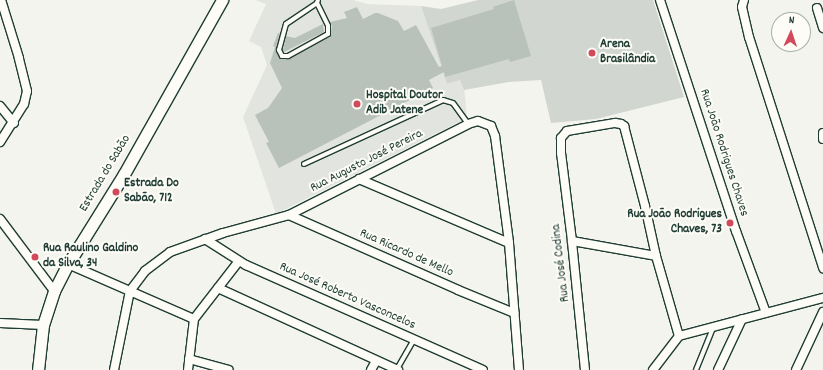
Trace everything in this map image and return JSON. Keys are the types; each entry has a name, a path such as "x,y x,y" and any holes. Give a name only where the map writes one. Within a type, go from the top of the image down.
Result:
{"street":[{"path":"0,142 14,123 24,104 27,91 19,58 1,0"},
{"name":"Estrada do Sabão","path":"38,370 43,325 54,291 68,264 124,174 222,0"},
{"name":"Rua João Rodrigues Chaves","path":"660,0 736,231 766,312"},
{"path":"744,0 742,8 749,37 822,262"},
{"path":"817,8 823,28"},
{"path":"0,106 14,123"},
{"name":"Rua Augusto José Pereira","path":"114,370 130,291 145,271 170,252 205,239 289,215 468,124 474,122 484,122 489,124 493,129 509,243 519,370"},
{"name":"Rua José Codina","path":"585,370 572,241 561,153 561,138 567,131 607,124 618,123 622,125 645,206 656,256"},
{"path":"823,133 823,139"},
{"path":"359,179 509,243"},
{"name":"Rua Ricardo de Mello","path":"289,215 458,290 514,313"},
{"path":"0,219 54,291"},
{"name":"Rua José Roberto Vasconcelos","path":"205,239 239,261 483,370"},
{"path":"572,241 656,256 679,336"},
{"path":"188,370 194,319 239,261"},
{"path":"68,264 194,319"},
{"path":"218,288 398,370"},
{"path":"652,370 679,336 823,298"},
{"path":"796,370 823,312"},
{"path":"718,370 742,319"},
{"path":"0,323 43,325"},
{"path":"189,359 229,370"},
{"path":"371,370 376,360"}],"lane":[{"path":"318,2 328,26 328,34 288,56 282,56 279,50 286,24 318,2"},
{"path":"304,164 443,100 453,103 468,124"},
{"path":"696,370 714,326"},
{"path":"398,370 414,339"}],"shaded area":[{"name":"Hospital Doutor Adib Jatene","path":"255,0 353,0 368,4 421,6 447,84 460,80 464,86 467,118 276,214 243,117 267,65 261,47 249,41 266,4"},
{"path":"478,0 653,0 684,97 596,119 551,123 541,80 509,82 464,90 460,80 447,84 421,6 441,9"}],"building":[{"path":"514,0 531,56 510,62 509,59 445,77 444,72 429,80 433,88 279,168 266,143 269,142 255,115 268,108 282,88 270,63 275,47 273,46 278,33 280,33 276,52 281,59 289,59 330,37 332,26 330,22 347,18 344,12 357,7 363,19 378,13 398,21 404,31 416,25 439,67 442,66 431,28 494,9 493,7"},
{"path":"323,24 324,32 284,52 283,50 286,36 295,38"}],"place":[{"name":"Arena Brasilândia","path":"592,53"},
{"name":"Hospital Doutor Adib Jatene","path":"357,104"},
{"name":"Estrada Do Sabão, 712","path":"116,192"},
{"name":"Rua João Rodrigues Chaves, 73","path":"730,223"},
{"name":"Rua Raulino Galdino da Silva, 34","path":"35,257"}]}
